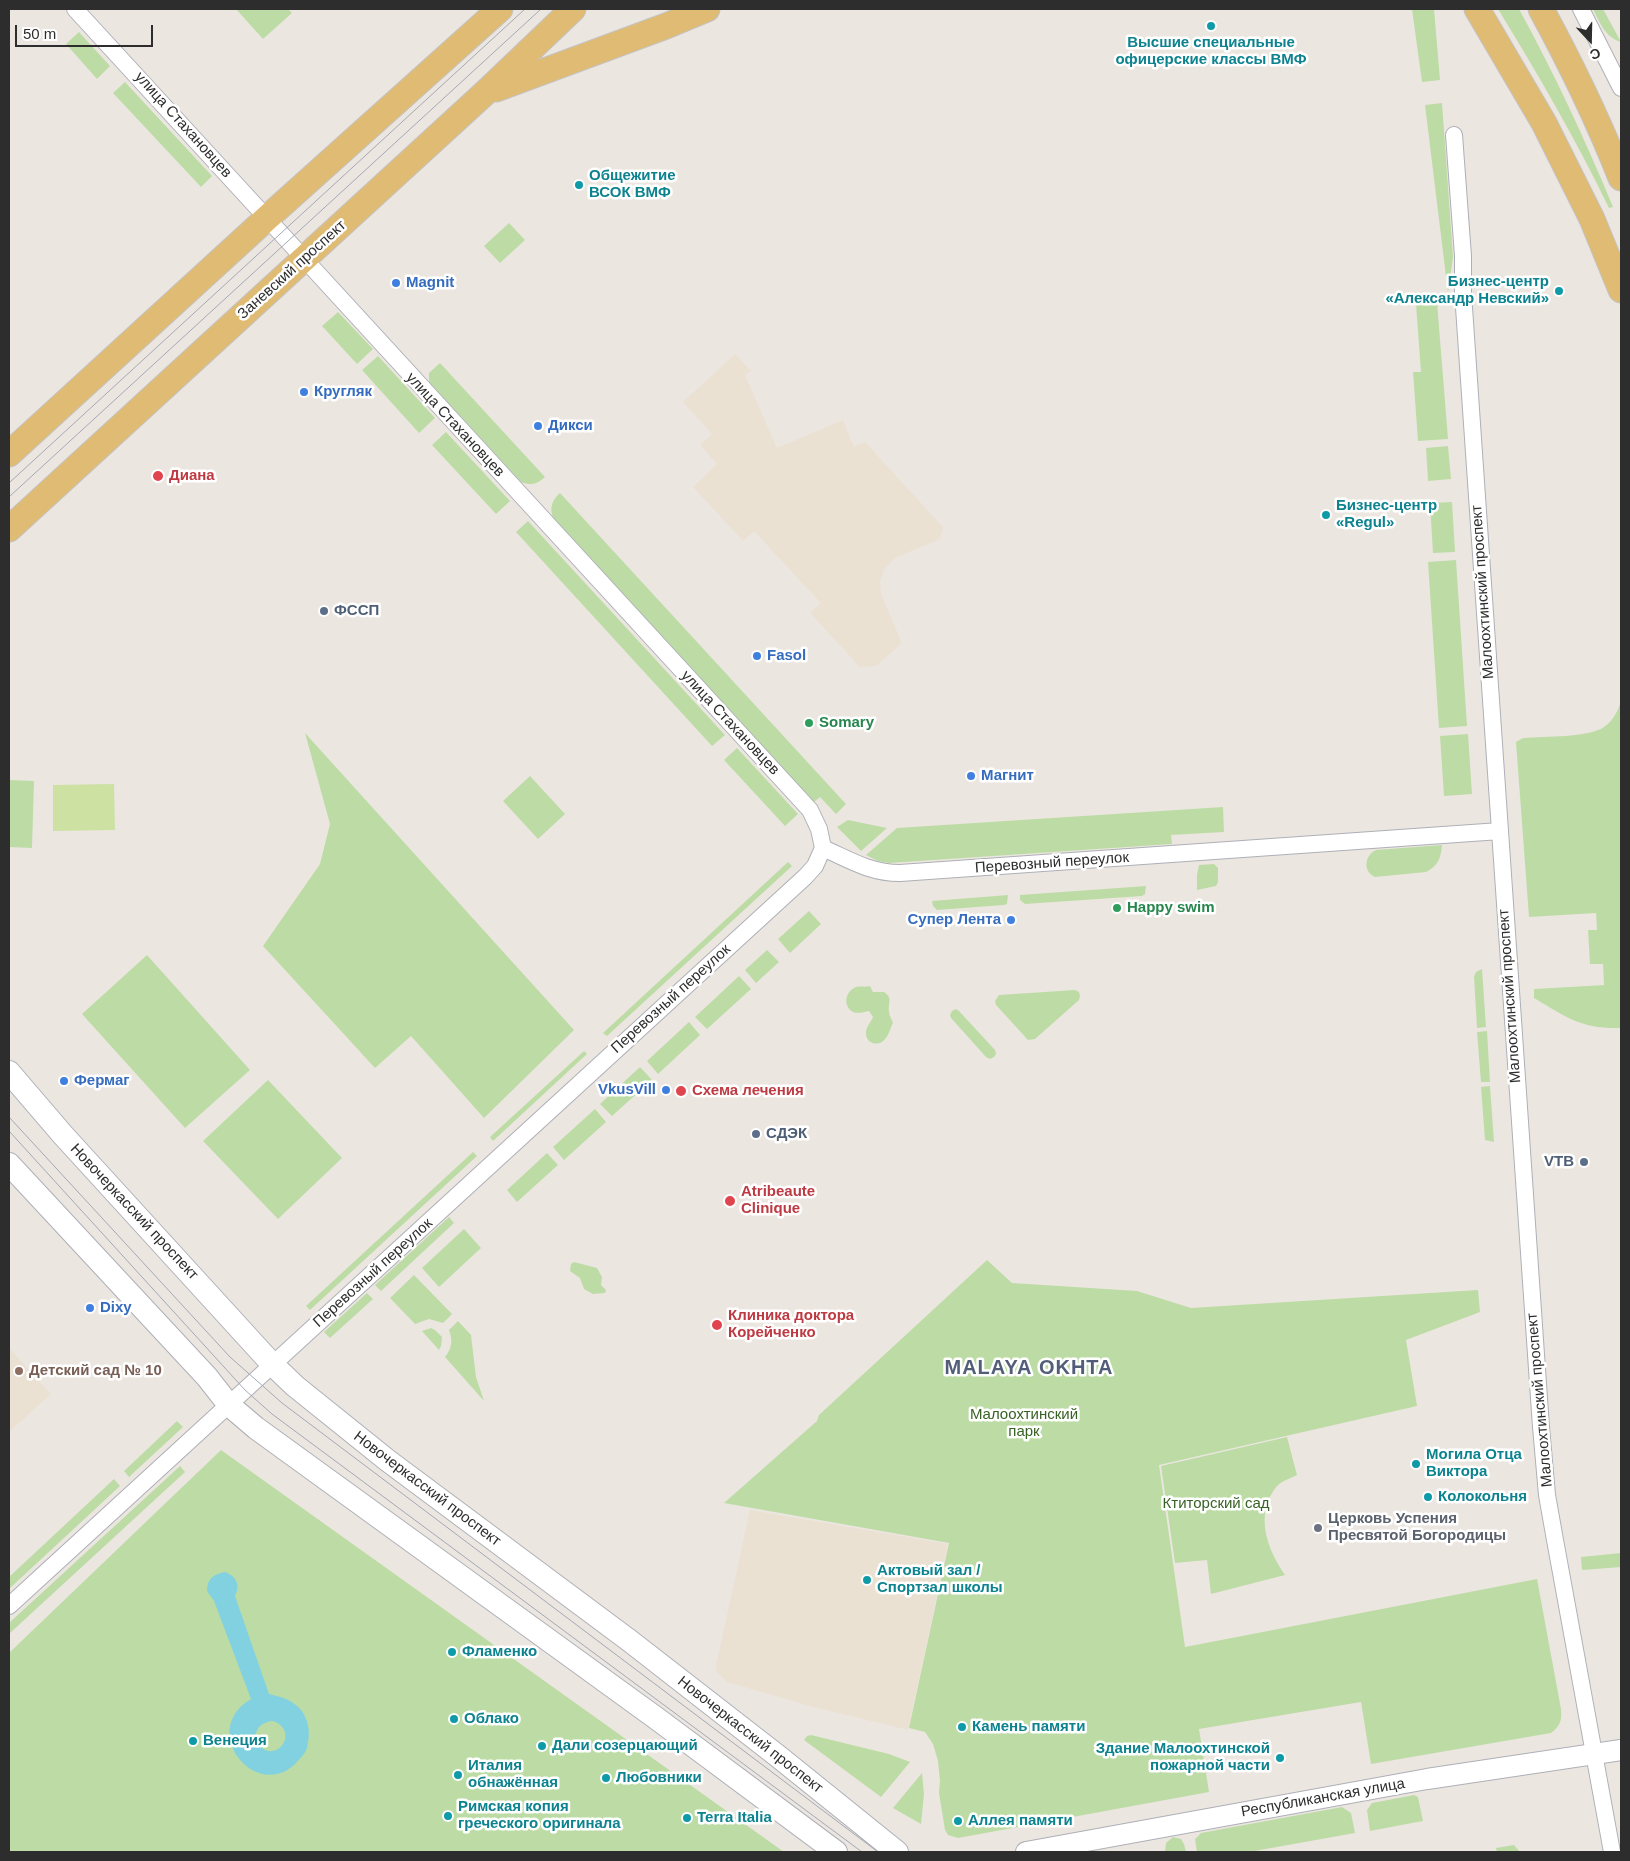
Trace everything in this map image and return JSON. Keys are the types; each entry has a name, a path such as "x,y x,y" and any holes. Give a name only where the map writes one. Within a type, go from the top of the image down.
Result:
{"main road":[{"path":"9,454 267,218 500,9"},
{"name":"Заневский проспект","path":"9,529 574,9"},
{"path":"486,92 707,9"},
{"path":"1476,9 1544,123 1592,219 1621,290"},
{"path":"1541,9 1562,46 1589,102 1621,178"},
{"name":"Новочеркасский проспект","path":"9,1072 63,1135 273,1365 295,1386 387,1460 630,1641 896,1852"},
{"path":"9,1164 207,1378 229,1405 256,1428 656,1718 836,1852"}],"street":[{"name":"улица Стахановцев","path":"75,9 810,810 819,828 823,848"},
{"path":"1581,9 1621,88"},
{"name":"Малоохтинский проспект","path":"1454,135 1536,1369 1547,1495 1612,1852"},
{"name":"Перевозный переулок","path":"9,1606 805,877 815,866 823,848 868,869 883,873 900,873 1500,831"},
{"name":"Республиканская улица","path":"1026,1852 1427,1780 1621,1750"}],"shaded area":[{"path":"735,354 751,371 745,375 777,448 843,420 854,447 865,442 943,527 940,539 895,558 884,570 880,581 881,594 902,643 876,666 860,667 810,613 821,603 754,531 743,541 693,487 717,464 700,445 712,434 683,402"},
{"name":"Детский сад № 10","path":"9,1348 51,1394 9,1432"},
{"path":"750,1510 948,1544 908,1730 810,1706 727,1682 715,1670"}],"green space":[{"path":"236,9 288,9 292,13 263,39"},
{"path":"1412,9 1434,9 1440,80 1422,82"},
{"path":"1498,9 1519,9 1569,106 1613,207 1609,208 1556,107"},
{"path":"1593,9 1603,9 1621,42 1615,40 1607,33"},
{"path":"79,32 110,66 97,79 66,44"},
{"path":"125,82 212,176 201,187 113,93"},
{"path":"1442,103 1453,257 1448,293 1425,105"},
{"path":"509,223 525,240 500,263 484,246"},
{"path":"1437,302 1448,439 1418,441 1413,372 1421,372 1416,304"},
{"path":"338,312 373,349 357,364 322,326"},
{"path":"378,356 435,418 419,433 362,370"},
{"path":"440,363 545,477 534,484 521,482 429,382 429,373"},
{"path":"446,432 510,501 496,514 432,445"},
{"path":"1448,446 1451,479 1428,481 1426,448"},
{"path":"560,493 846,804 836,814 820,797 814,802 554,520 552,505"},
{"path":"1452,502 1455,552 1433,553 1430,503"},
{"path":"528,521 725,735 712,746 516,532"},
{"path":"1456,560 1467,726 1439,728 1428,562"},
{"path":"1621,701 1621,1028 1607,1028 1595,1027 1575,1021 1534,998 1534,989 1604,985 1603,964 1590,964 1588,930 1597,930 1596,913 1529,917 1516,742 1523,738 1577,735 1597,731 1613,719"},
{"path":"305,733 574,1030 484,1118 411,1036 375,1068 263,946 320,864 330,824"},
{"path":"1468,734 1472,794 1444,796 1440,736"},
{"path":"737,748 798,814 785,826 724,760"},
{"path":"530,776 565,814 538,839 503,801"},
{"path":"9,780 34,781 32,848 9,847"},
{"path":"114,784 115,830 53,831 53,785"},
{"path":"1223,807 1224,832 1171,835 1172,844 889,863 878,861 866,855 897,828"},
{"path":"848,820 887,828 861,851 837,827"},
{"path":"1442,845 1438,861 1426,872 1375,877 1368,871 1367,859 1376,850"},
{"path":"788,862 792,866 607,1036 603,1033"},
{"path":"1214,864 1218,868 1218,882 1216,886 1197,890 1199,865"},
{"path":"1146,886 1145,894 1142,896 1025,904 1020,900 1020,895"},
{"path":"1008,895 1007,904 1004,905 937,910 933,906 932,901"},
{"path":"809,911 821,924 790,953 778,939"},
{"path":"767,950 779,962 756,983 745,970"},
{"path":"147,955 250,1070 185,1128 82,1014"},
{"path":"1482,969 1486,1027 1477,1028 1474,977 1476,972"},
{"path":"739,976 751,989 707,1029 695,1017"},
{"path":"870,986 873,992 884,992 888,996 889,1013 893,1023 886,1038 877,1044 871,1043 866,1036 867,1028 873,1017 869,1011 853,1012 846,1000 854,988"},
{"path":"1075,990 1079,992 1079,1000 1035,1039 1028,1040 996,1005 995,1001 999,995"},
{"path":"956,1009 995,1050 996,1054 994,1057 990,1059 986,1057 951,1018 952,1011"},
{"path":"689,1022 700,1035 658,1074 647,1061"},
{"path":"1487,1031 1490,1082 1481,1082 1477,1032"},
{"path":"584,1051 587,1054 493,1141 490,1137"},
{"path":"640,1067 652,1080 612,1116 600,1104"},
{"path":"268,1080 342,1158 278,1219 203,1141"},
{"path":"1490,1086 1494,1142 1485,1140 1481,1087"},
{"path":"595,1109 606,1122 564,1160 553,1147"},
{"path":"473,1152 477,1156 310,1310 306,1306"},
{"path":"547,1153 558,1165 517,1202 507,1190"},
{"path":"449,1217 454,1223 381,1291 375,1285"},
{"path":"464,1229 481,1248 439,1287 422,1268"},
{"name":"Малоохтинский парк","path":"987,1260 1012,1283 1137,1291 1191,1308 1478,1290 1480,1312 1406,1340 1417,1406 1159,1465 1185,1647 1537,1579 1561,1709 1561,1720 1556,1728 1551,1733 1371,1764 1361,1702 1199,1729 1209,1792 958,1838 948,1835 945,1830 939,1793 938,1761 933,1744 925,1732 909,1728 949,1543 724,1503 817,1421 819,1415"},
{"path":"574,1262 597,1268 602,1277 601,1285 606,1290 605,1293 593,1294 584,1289 580,1278 570,1271 571,1264"},
{"path":"414,1275 452,1314 443,1323 429,1319 415,1324 390,1298"},
{"path":"367,1293 373,1299 330,1338 324,1332"},
{"path":"458,1321 471,1335 476,1377 484,1401 445,1357 451,1344 449,1330"},
{"path":"431,1328 442,1337 439,1350 422,1331"},
{"path":"177,1421 183,1427 129,1477 124,1471"},
{"name":"Ктиторский сад","path":"1287,1437 1297,1475 1277,1486 1266,1508 1265,1520 1268,1543 1285,1575 1211,1594 1207,1560 1175,1563 1161,1466"},
{"path":"221,1450 784,1852 9,1852 9,1653"},
{"path":"180,1466 185,1472 9,1634 9,1623"},
{"path":"114,1479 120,1486 9,1589 9,1577"},
{"path":"1621,1553 1621,1567 1582,1570 1581,1557"},
{"path":"811,1735 889,1754 910,1762 881,1797 804,1740 807,1736"},
{"path":"922,1773 924,1794 921,1824 893,1808"},
{"path":"1414,1795 1418,1797 1423,1821 1370,1831 1367,1810 1372,1803"},
{"path":"1342,1807 1351,1813 1355,1833 1249,1852 1197,1852 1195,1839 1201,1833"},
{"path":"1173,1837 1181,1839 1186,1852 1165,1852 1166,1843"},
{"path":"1514,1845 1520,1852 1497,1852 1496,1848"}],"water":[{"path":"225,1572 235,1578 238,1588 235,1596 269,1694 295,1704 307,1720 309,1734 306,1750 296,1763 281,1773 265,1774 250,1769 239,1758 231,1744 230,1728 236,1713 251,1699 214,1601 207,1591 210,1580","holes":["273,1721 281,1726 285,1732 285,1738 283,1744 278,1749 272,1751 265,1750 258,1744 256,1735 261,1725"]}],"tram line":[{"path":"9,483 525,9"},
{"path":"9,497 541,9"},
{"path":"9,1117 230,1357 282,1403 878,1852"},
{"path":"9,1131 245,1390 272,1414 862,1852"}],"place":[{"name":"Высшие специальные офицерские классы ВМФ","path":"1211,26"},
{"name":"Общежитие ВСОК ВМФ","path":"579,185"},
{"name":"Magnit","path":"396,283"},
{"name":"Бизнес-центр «Александр Невский»","path":"1559,291"},
{"name":"Кругляк","path":"304,392"},
{"name":"Дикси","path":"538,426"},
{"name":"Диана","path":"158,476"},
{"name":"Бизнес-центр «Regul»","path":"1326,515"},
{"name":"ФССП","path":"324,611"},
{"name":"Fasol","path":"757,656"},
{"name":"Somary","path":"809,723"},
{"name":"Магнит","path":"971,776"},
{"name":"Happy swim","path":"1117,908"},
{"name":"Супер Лента","path":"1011,920"},
{"name":"Фермаг","path":"64,1081"},
{"name":"VkusVill","path":"666,1090"},
{"name":"Схема лечения","path":"681,1091"},
{"name":"СДЭК","path":"756,1134"},
{"name":"VTB","path":"1584,1162"},
{"name":"Atribeaute Clinique","path":"730,1201"},
{"name":"Dixy","path":"90,1308"},
{"name":"Клиника доктора Корейченко","path":"717,1325"},
{"name":"Детский сад № 10","path":"19,1371"},
{"name":"Могила Отца Виктора","path":"1416,1464"},
{"name":"Колокольня","path":"1428,1497"},
{"name":"Церковь Успения Пресвятой Богородицы","path":"1318,1528"},
{"name":"Актовый зал / Спортзал школы","path":"867,1580"},
{"name":"Фламенко","path":"452,1652"},
{"name":"Облако","path":"454,1719"},
{"name":"Камень памяти","path":"962,1727"},
{"name":"Венеция","path":"193,1741"},
{"name":"Дали созерцающий","path":"542,1746"},
{"name":"Здание Малоохтинской пожарной части","path":"1280,1758"},
{"name":"Италия обнажённая","path":"458,1775"},
{"name":"Любовники","path":"606,1778"},
{"name":"Римская копия греческого оригинала","path":"448,1816"},
{"name":"Terra Italia","path":"687,1818"},
{"name":"Аллея памяти","path":"958,1821"}],"district":[{"name":"MALAYA OKHTA","path":"1029,1368"}]}
